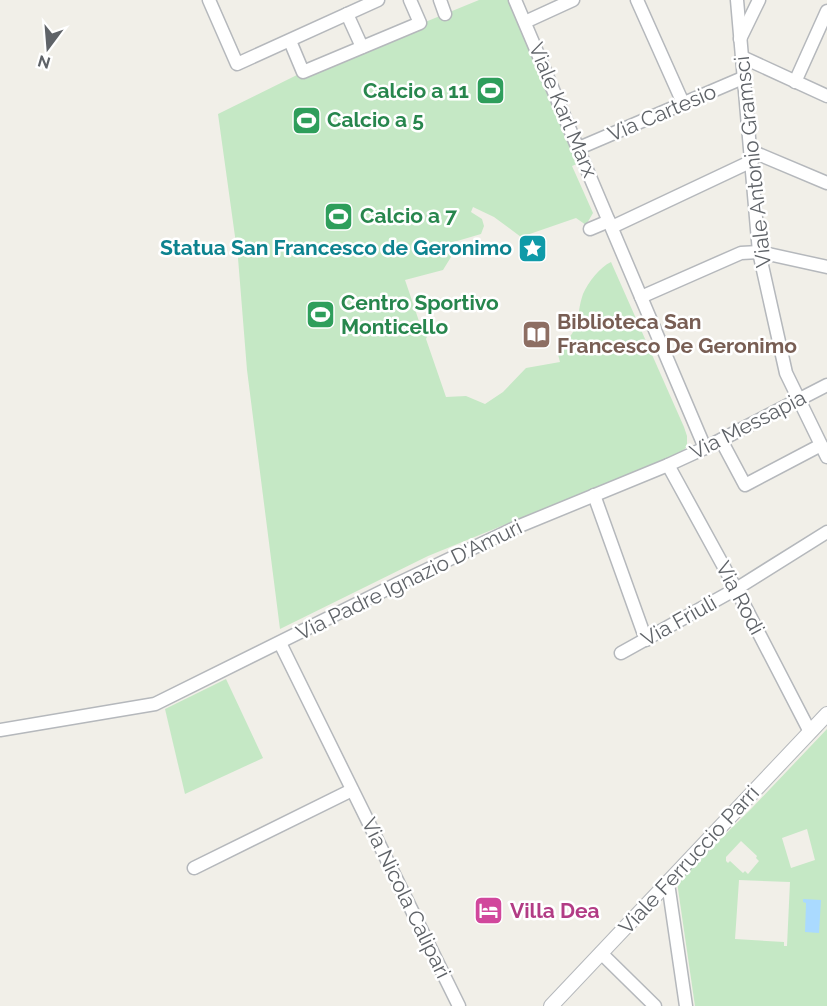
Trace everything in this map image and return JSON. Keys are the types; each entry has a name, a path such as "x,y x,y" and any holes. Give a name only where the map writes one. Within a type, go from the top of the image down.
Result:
{"street":[{"path":"209,0 237,64 378,0"},
{"path":"290,41 303,72 420,23 411,0"},
{"path":"440,0 445,14"},
{"name":"Viale Karl Marx","path":"515,0 705,448"},
{"path":"525,22 573,0"},
{"path":"637,0 683,103"},
{"name":"Viale Antonio Gramsci","path":"737,0 759,252 786,373 827,458"},
{"path":"740,40 759,0"},
{"path":"795,82 827,11"},
{"path":"347,14 362,47"},
{"path":"742,57 827,96"},
{"name":"Via Cartesio","path":"579,148 745,77"},
{"path":"590,229 611,224 752,156 827,183"},
{"path":"641,297 741,253 759,252 827,267"},
{"name":"Via Messapia","path":"668,465 827,385"},
{"path":"721,440 745,485 821,446"},
{"name":"Via Padre Ignazio D'Amuri","path":"0,730 155,704 506,532 668,465"},
{"name":"Via Rodi","path":"668,465 736,589 810,732"},
{"path":"594,495 646,640"},
{"name":"Via Friuli","path":"621,653 736,589 827,532"},
{"name":"Via Nicola Calipari","path":"280,643 459,1006"},
{"name":"Viale Ferruccio Parri","path":"552,1006 827,714"},
{"path":"194,868 352,790"},
{"path":"668,884 686,1006"},
{"path":"601,953 656,1006"}],"green space":[{"name":"Centro Sportivo Monticello","path":"479,0 515,0 584,161 572,166 593,213 586,225 576,218 521,237 494,217 473,207 471,212 482,219 484,226 481,234 447,244 451,257 443,270 405,280 422,330 431,328 426,339 446,397 466,396 485,404 503,392 526,368 560,362 556,347 574,331 585,289 599,271 611,262 684,427 687,447 678,454 428,556 280,629 247,370 238,258 218,114 303,72"},
{"path":"226,679 263,758 185,794 165,709"},
{"path":"827,729 827,1006 695,1006 677,882","holes":["807,829 815,860 791,868 782,838","741,841 757,856 759,861 748,874 745,871 743,873 730,861 728,863 726,857","739,880 790,882 787,946 784,946 784,942 735,939"]}],"water":[{"path":"803,899 821,900 819,933 805,932 806,903"}],"place":[{"name":"Calcio a 11","path":"490,91"},
{"name":"Calcio a 5","path":"306,120"},
{"name":"Calcio a 7","path":"339,216"},
{"name":"Statua San Francesco de Geronimo","path":"533,248"},
{"name":"Centro Sportivo Monticello","path":"320,315"},
{"name":"Biblioteca San Francesco De Geronimo","path":"536,334"},
{"name":"Villa Dea","path":"489,911"}]}
